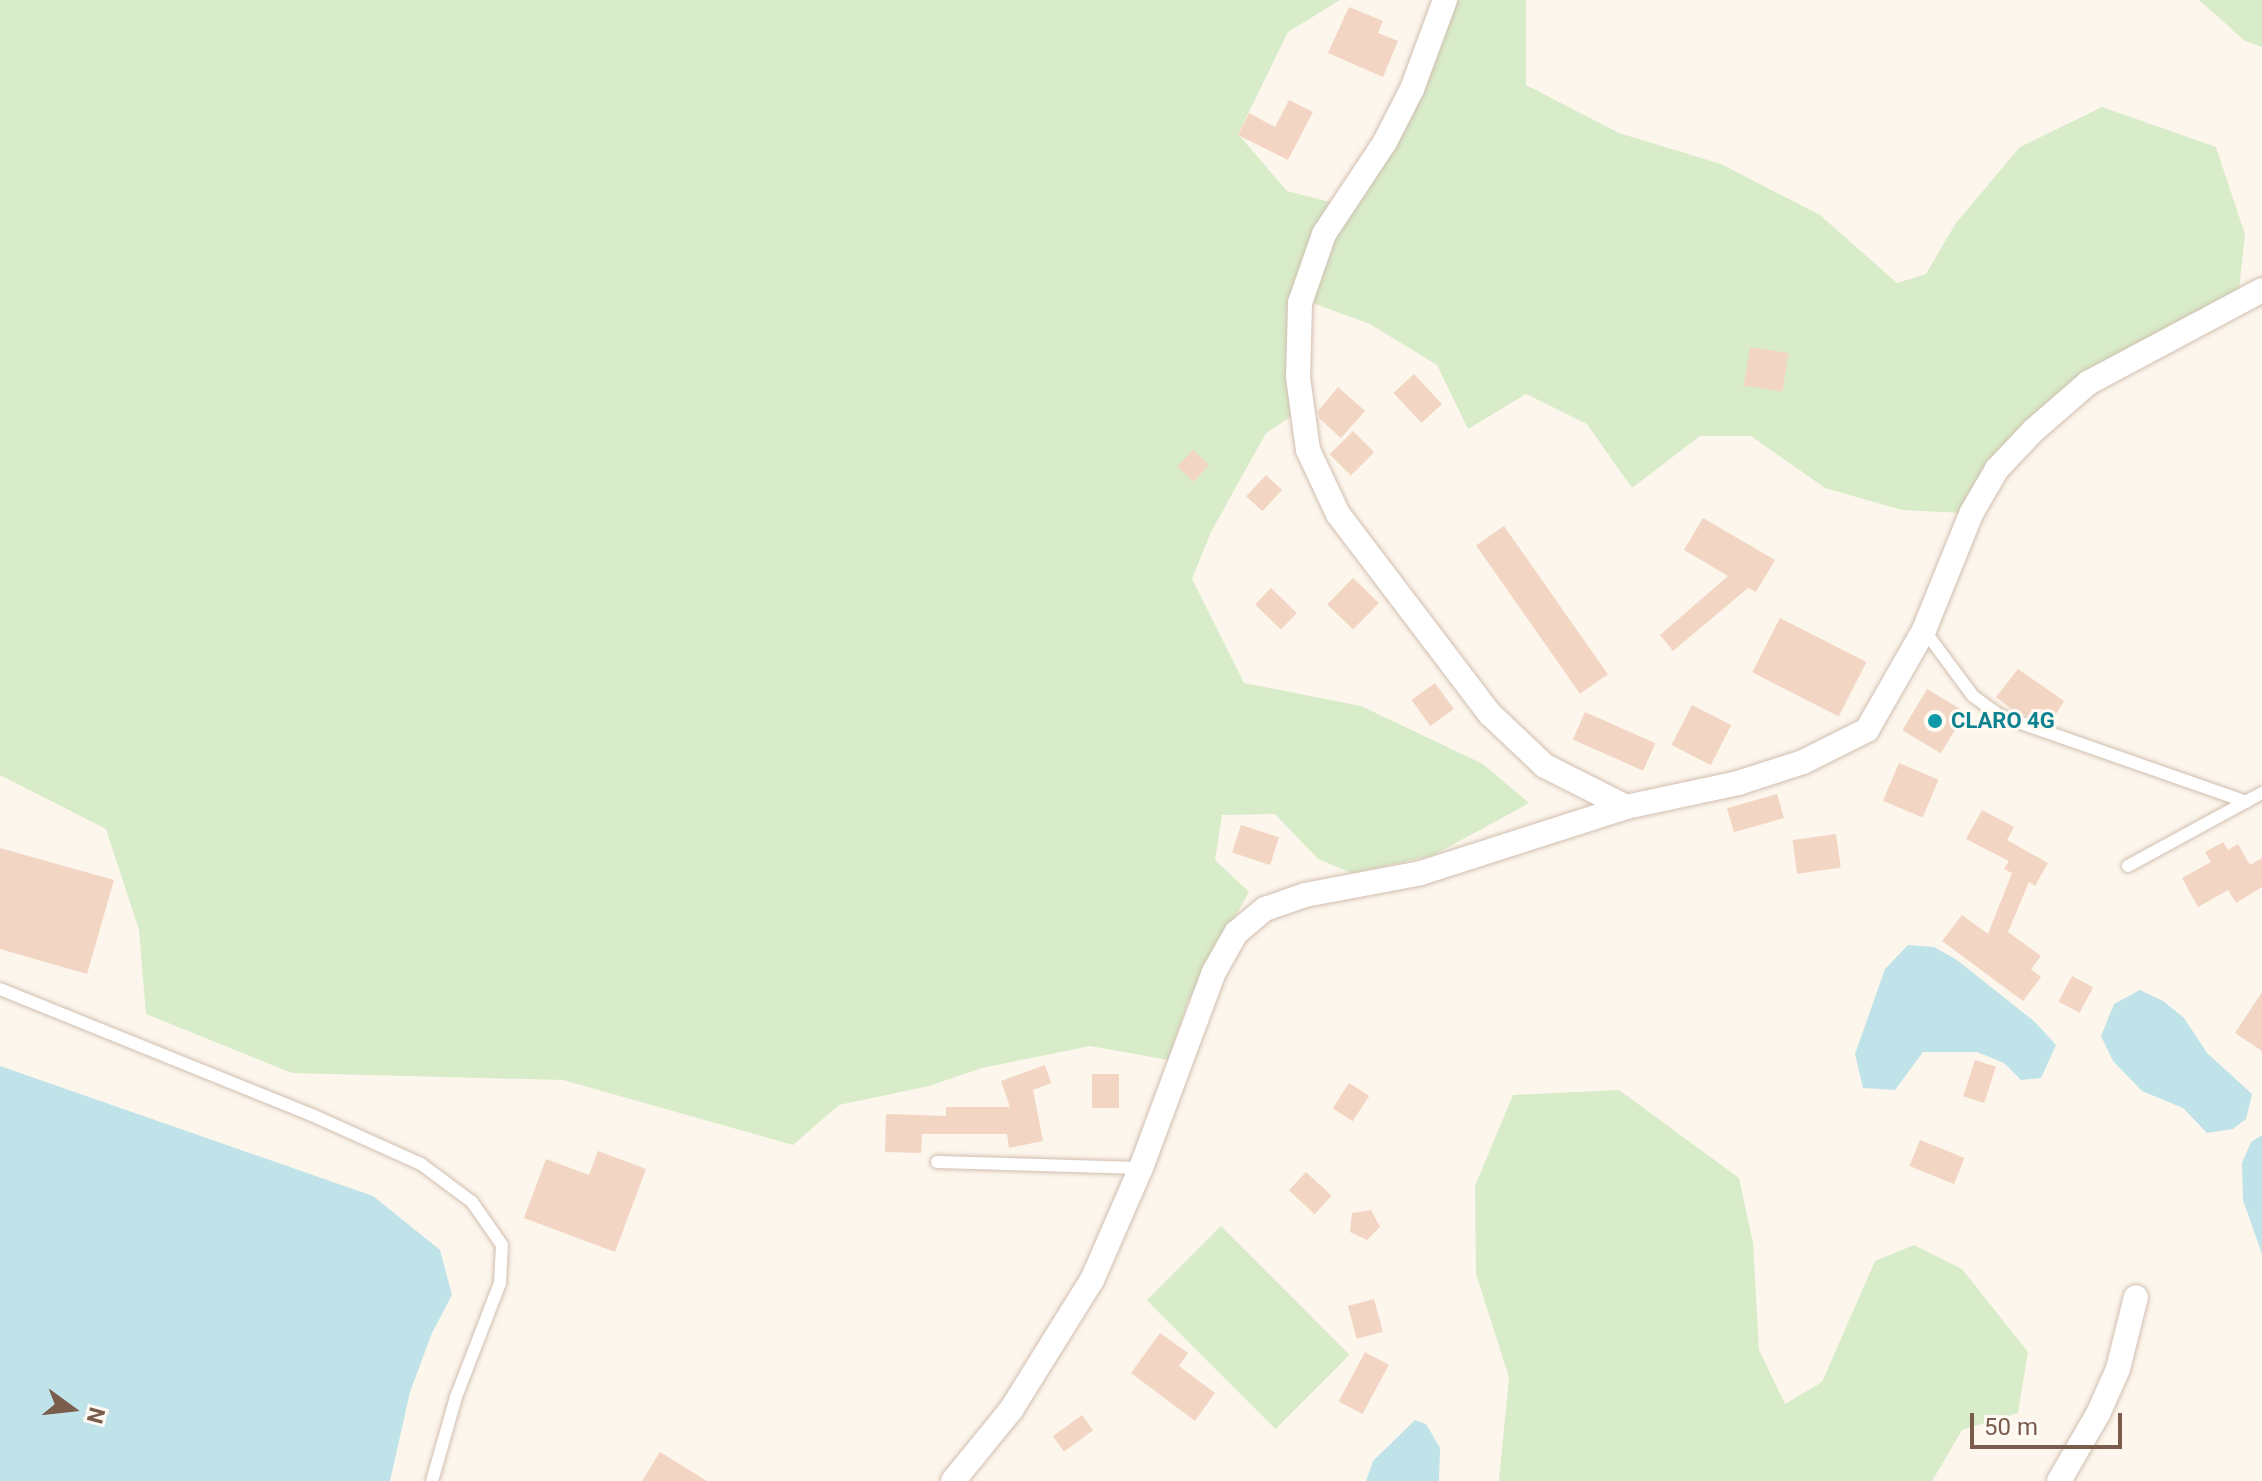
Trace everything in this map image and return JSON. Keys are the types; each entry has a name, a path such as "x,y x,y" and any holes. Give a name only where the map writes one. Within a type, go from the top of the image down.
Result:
{"street":[{"path":"1445,0 1412,89 1385,142 1324,234 1300,303 1298,377 1308,450 1338,514 1490,714 1545,766 1626,807"},
{"path":"953,1481 1011,1410 1092,1280 1141,1168 1214,972 1236,933 1265,909 1305,895 1421,873 1626,807 1738,783 1790,767 1867,730 1924,630 1972,512 1997,469 2034,430 2088,383 2262,290"},
{"path":"2059,1481 2098,1414 2118,1369 2136,1297"}],"lane":[{"path":"1924,630 1973,696 2001,716 2246,802"},
{"path":"2128,866 2262,793"},
{"path":"0,989 325,1121 421,1164 472,1202 502,1245 500,1283 456,1397 432,1481"},
{"path":"937,1162 1141,1168"}],"green space":[{"path":"0,0 1340,0 1288,32 1238,134 1287,191 1345,206 1455,0 1526,0 1526,85 1619,133 1721,164 1820,215 1897,283 1926,274 1956,223 2020,147 2102,107 2216,147 2245,234 2238,299 2084,377 1963,513 1902,510 1825,488 1751,436 1700,436 1632,488 1587,424 1526,394 1468,429 1437,365 1370,324 1307,301 1310,404 1266,433 1211,532 1192,579 1244,683 1361,706 1483,764 1529,803 1432,856 1352,873 1318,859 1275,814 1222,815 1215,860 1249,892 1188,1001 1168,1060 1090,1046 982,1068 929,1086 839,1105 793,1145 563,1080 292,1073 146,1014 139,930 106,829 0,775"},
{"path":"2199,0 2262,0 2262,47 2245,41"},
{"path":"1619,1090 1739,1178 1753,1243 1759,1350 1785,1404 1822,1382 1875,1261 1914,1245 1962,1269 2028,1352 2018,1413 1962,1430 1932,1481 1499,1481 1509,1377 1476,1274 1475,1186 1513,1095"},
{"path":"1221,1226 1350,1355 1275,1429 1147,1300"}],"water":[{"path":"1908,945 1934,947 1957,960 2035,1022 2056,1045 2041,1078 2021,1080 2004,1063 1977,1052 1923,1052 1895,1090 1863,1088 1855,1054 1885,969"},
{"path":"2140,990 2163,1001 2184,1018 2207,1053 2252,1094 2246,1119 2233,1129 2207,1133 2183,1108 2142,1091 2113,1061 2101,1036 2114,1004"},
{"path":"0,1066 373,1196 440,1250 452,1295 432,1333 410,1392 390,1481 0,1481"},
{"path":"2262,1135 2262,1254 2243,1200 2242,1163 2251,1142"},
{"path":"1415,1420 1426,1424 1440,1448 1439,1481 1366,1481 1373,1461"}],"building":[{"path":"1349,7 1383,21 1378,33 1398,41 1383,77 1328,53"},
{"path":"1289,100 1313,112 1288,160 1238,135 1249,113 1275,127"},
{"path":"1750,347 1789,353 1782,392 1744,386"},
{"path":"1414,374 1442,404 1421,423 1394,393"},
{"path":"1338,387 1365,411 1341,438 1319,418 1318,411"},
{"path":"1353,431 1374,452 1351,476 1330,454"},
{"path":"1193,450 1209,465 1193,482 1177,467"},
{"path":"1266,475 1282,490 1262,511 1246,496"},
{"path":"1703,518 1775,560 1756,592 1748,588 1673,651 1660,635 1728,576 1684,550"},
{"path":"1504,526 1608,674 1580,694 1476,546"},
{"path":"1353,578 1379,603 1353,630 1327,605"},
{"path":"1271,588 1297,613 1281,630 1255,605"},
{"path":"1780,618 1866,662 1839,716 1752,672"},
{"path":"2018,669 2064,701 2050,724 2014,711 1996,697"},
{"path":"1435,683 1454,709 1430,726 1412,700"},
{"name":"CLARO 4G","path":"1927,689 1966,712 1941,753 1902,730"},
{"path":"1692,705 1731,725 1711,765 1672,745"},
{"path":"1585,712 1655,743 1643,771 1573,739"},
{"path":"1899,763 1939,780 1923,818 1883,801"},
{"path":"1777,794 1784,818 1734,832 1727,808"},
{"path":"1982,810 2014,827 2007,840 2048,863 2035,886 2029,882 2008,932 2041,956 2031,969 2041,977 2023,1001 1942,941 1962,915 1988,934 2012,873 2004,869 2009,861 1966,839"},
{"path":"1241,825 1279,837 1270,865 1232,853"},
{"path":"1836,834 1841,868 1797,874 1792,840"},
{"path":"2223,842 2228,850 2238,844 2250,865 2262,858 2262,887 2236,903 2228,890 2198,907 2182,878 2211,862 2205,852"},
{"path":"0,848 114,880 87,974 0,949"},
{"path":"2072,976 2093,987 2080,1013 2058,1002"},
{"path":"2262,992 2262,1051 2235,1033"},
{"path":"1975,1060 1996,1067 1984,1103 1963,1096"},
{"path":"1045,1065 1051,1083 1033,1090 1043,1141 1009,1148 1007,1134 922,1134 921,1153 885,1152 886,1114 946,1116 946,1107 1010,1107 1001,1081"},
{"path":"1092,1074 1119,1074 1119,1108 1092,1108"},
{"path":"1349,1083 1369,1096 1353,1121 1333,1108"},
{"path":"1920,1140 1965,1158 1954,1184 1910,1166"},
{"path":"598,1151 646,1169 615,1252 524,1218 546,1159 589,1175"},
{"path":"1306,1172 1332,1196 1315,1214 1289,1190"},
{"path":"1371,1210 1380,1227 1367,1240 1350,1232 1352,1213"},
{"path":"1374,1299 1383,1332 1357,1339 1348,1306"},
{"path":"1160,1333 1188,1353 1179,1366 1215,1393 1195,1421 1131,1373"},
{"path":"1365,1352 1389,1365 1363,1414 1339,1401"},
{"path":"1082,1415 1093,1430 1064,1452 1053,1436"},
{"path":"660,1452 707,1481 642,1481"}],"place":[{"name":"CLARO 4G","path":"1935,721"}]}
